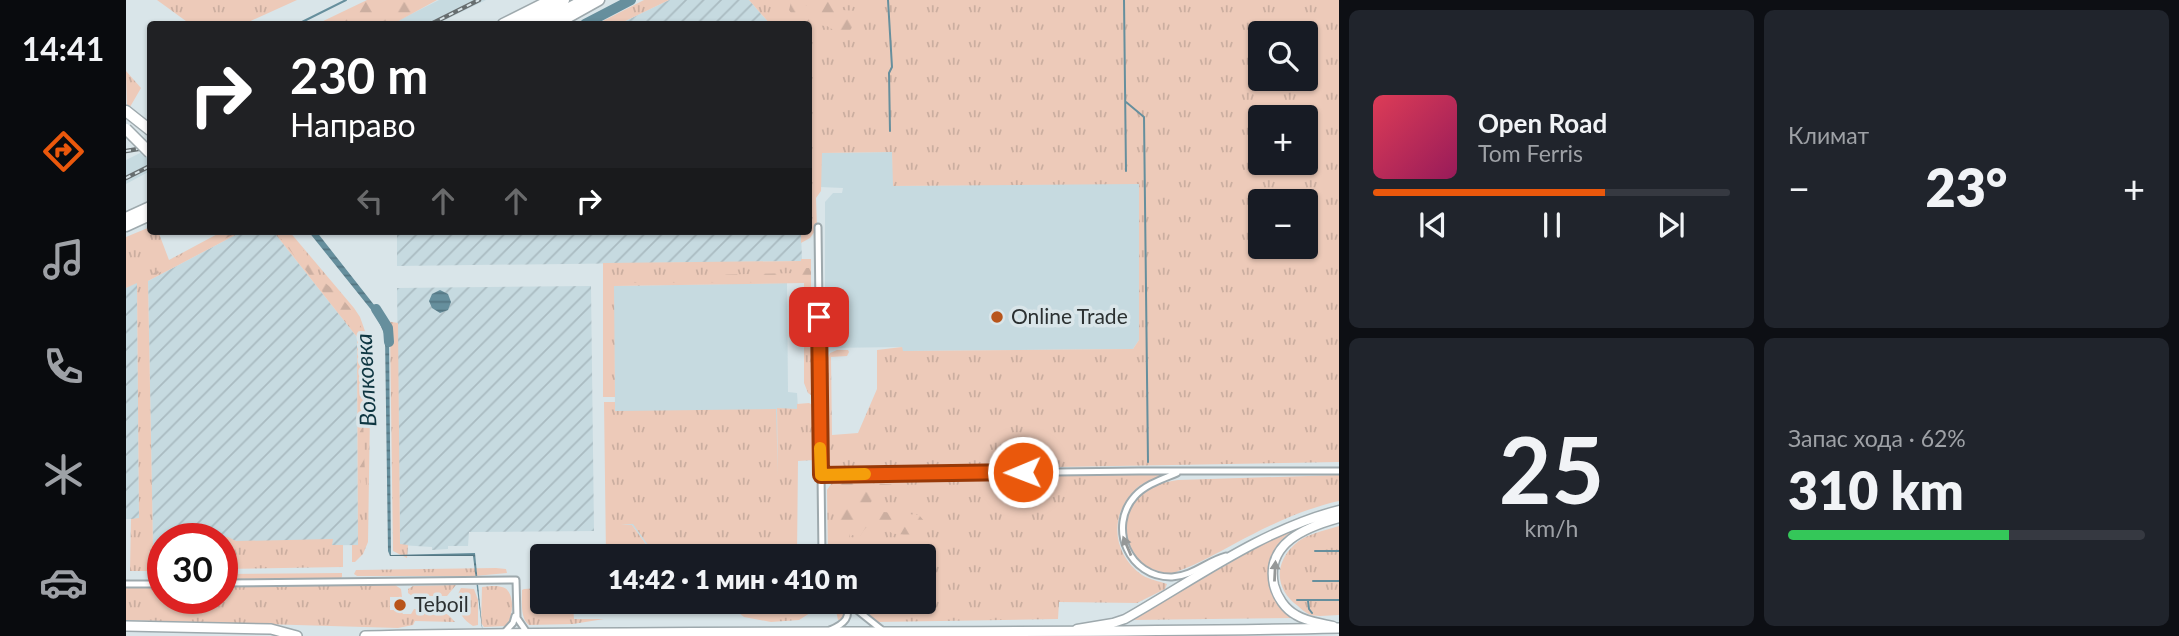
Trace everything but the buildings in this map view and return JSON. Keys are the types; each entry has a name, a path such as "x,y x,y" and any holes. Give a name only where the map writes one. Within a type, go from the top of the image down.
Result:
{"highway":[{"path":"509,21 551,0"},
{"path":"526,21 564,0"},
{"path":"546,21 584,0"},
{"path":"561,21 599,0"},
{"path":"126,111 147,128"},
{"path":"126,129 147,150"},
{"path":"126,218 147,208"},
{"path":"126,226 147,216"},
{"path":"126,626 271,629 298,636"},
{"path":"365,636 1339,628"},
{"path":"1241,630 1261,633 1264,636"}],"main road":[{"path":"1072,631 1125,619 1236,554 1305,520 1339,509"},
{"path":"1339,518 1298,533 1288,540 1276,558 1273,575 1278,595 1290,611 1305,620 1339,628"}],"street":[{"path":"818,227 822,544"},
{"path":"821,475 1339,471"},
{"path":"1180,472 1145,487 1130,502 1122,525 1127,551 1146,571 1174,577 1196,572 1217,558 1236,554"},
{"path":"238,583 516,580 516,613 528,634"},
{"path":"126,584 147,584"},
{"path":"503,635 516,613"},
{"path":"829,631 846,621 849,614"},
{"path":"861,614 885,632"}],"shaded area":[{"path":"439,0 486,0 443,21 397,21"},
{"path":"669,0 749,0 767,21 625,21"},
{"path":"147,150 147,173 126,184 126,160"},
{"path":"892,152 894,186 1139,183 1139,340 1133,349 902,351 902,347 825,348 825,202 833,193 842,193 843,188 820,187 821,153"},
{"path":"235,235 276,235 357,337 358,545 238,547 238,523 153,523 148,281"},
{"path":"397,235 801,235 802,261 397,266"},
{"path":"137,282 139,519 126,519 126,288"},
{"path":"787,283 788,392 797,393 798,409 777,409 779,544 646,544 632,525 617,524 613,286"},
{"path":"591,286 594,531 469,532 468,546 448,546 448,549 432,550 432,547 400,545 397,288"}],"green space":[{"path":"157,0 297,0 251,21 186,21"},
{"path":"367,0 437,0 398,21 323,21"},
{"path":"644,0 669,0 625,21 603,21"},
{"path":"749,0 1339,0 1339,462 835,471 830,468 827,460 826,362 830,353 837,350 849,352 847,356 831,357 832,435 858,433 877,389 877,350 902,347 903,351 1133,349 1139,340 1139,184 893,186 892,152 822,153 821,191 816,198 817,228 810,238 801,243 801,235 812,235 812,21 767,21"},
{"path":"813,0 829,0 842,10 857,11 860,15 847,35 843,36 827,26 812,25 812,21 797,21 789,10 791,2 800,5"},
{"path":"126,71 141,88 127,108"},
{"path":"147,228 147,235 160,235 169,260 216,235 235,235 148,281 153,523 147,523 147,571 130,571 131,519 139,518 137,283 126,288 126,237"},
{"path":"219,235 232,235 149,278 169,262"},
{"path":"276,235 292,235 354,308 371,348 368,542 363,554 352,562 352,545 358,545 357,337"},
{"path":"278,235 290,235 317,267 319,278 350,308 365,336 370,360 364,421 364,493 359,472 358,337"},
{"path":"811,259 811,395 804,383 804,283 614,286 615,397 603,397 603,263"},
{"path":"809,268 811,272 811,352 807,355 807,299 804,282 613,283 613,279 617,277 800,273"},
{"path":"386,321 398,323 400,544 408,545 407,558 393,551 390,330"},
{"path":"604,402 615,402 615,411 776,409 778,476 777,408 797,409 797,404 809,403 813,405 814,460 798,461 797,544 647,544 633,524 621,524 632,525 646,544 606,544"},
{"path":"1164,473 1135,490 1127,500 1118,522 1118,534 1120,545 1132,566 1145,577 1167,584 1165,589 1137,603 1059,602 1058,619 877,622 868,614 936,614 936,544 828,544 827,490 835,478"},
{"path":"1339,475 1339,501 1285,519 1173,574 1144,565 1129,547 1125,523 1128,511 1133,501 1150,487 1178,480"},
{"path":"839,481 900,485 900,489 896,491 876,497 871,502 872,511 919,515 931,529 925,534 898,534 870,525 859,538 850,534 853,544 836,544"},
{"path":"1339,513 1293,531 1278,544 1272,555 1272,589 1292,618 1131,620 1273,538 1292,529"},
{"path":"1339,526 1339,615 1311,615 1285,593 1280,569 1294,545 1315,533"},
{"path":"333,539 332,545 343,545 343,567 238,569 238,541"},
{"path":"506,569 507,573 475,576 354,574 356,570"},
{"path":"342,573 342,577 238,580 238,574"},
{"path":"395,585 401,589 402,597 390,597 390,610 411,614 414,609 437,610 455,622 415,621 413,625 398,628 126,620 126,588 147,588 147,614 238,614 238,587"},
{"path":"456,585 447,596 412,596 408,593 408,589 413,586"},
{"path":"482,587 505,588 510,595 512,609 506,626 484,627 481,623"},
{"path":"461,588 474,589 478,600 478,625 473,626 468,622 458,609 457,599"},
{"path":"524,589 530,589 530,614 574,614 574,619 604,619 573,624 529,625 523,614"},
{"path":"740,614 809,614 799,620 771,622"},
{"path":"837,614 845,614 844,619 838,620"}],"water":[{"path":"311,235 319,235 382,315 389,332 391,555 475,553 483,636 473,556 390,556 388,551 385,336 377,317"},
{"path":"440,290 448,294 451,302 448,310 440,313 432,308 429,301 432,294"}],"waterway":[{"path":"304,21 346,0"},
{"path":"591,21 631,0"},
{"path":"888,0 892,67 889,73 890,131"},
{"path":"1124,0 1126,171"},
{"path":"1126,102 1144,117 1148,462"},
{"name":"Волковка","path":"376,309 388,328 389,342"},
{"path":"1315,551 1339,551"},
{"path":"1313,581 1339,581"},
{"path":"1297,600 1339,600"},
{"path":"1308,601 1312,613"}],"railway":[{"path":"437,21 479,0"},
{"path":"126,151 147,148"},
{"path":"126,178 147,168"}],"slow traffic":[{"path":"820,448 821,475 865,474"}],"place":[{"name":"Online Trade","path":"997,317"},
{"name":"Teboil","path":"400,605"}],"route":[{"path":"819,317 821,475 1023,472"}]}
